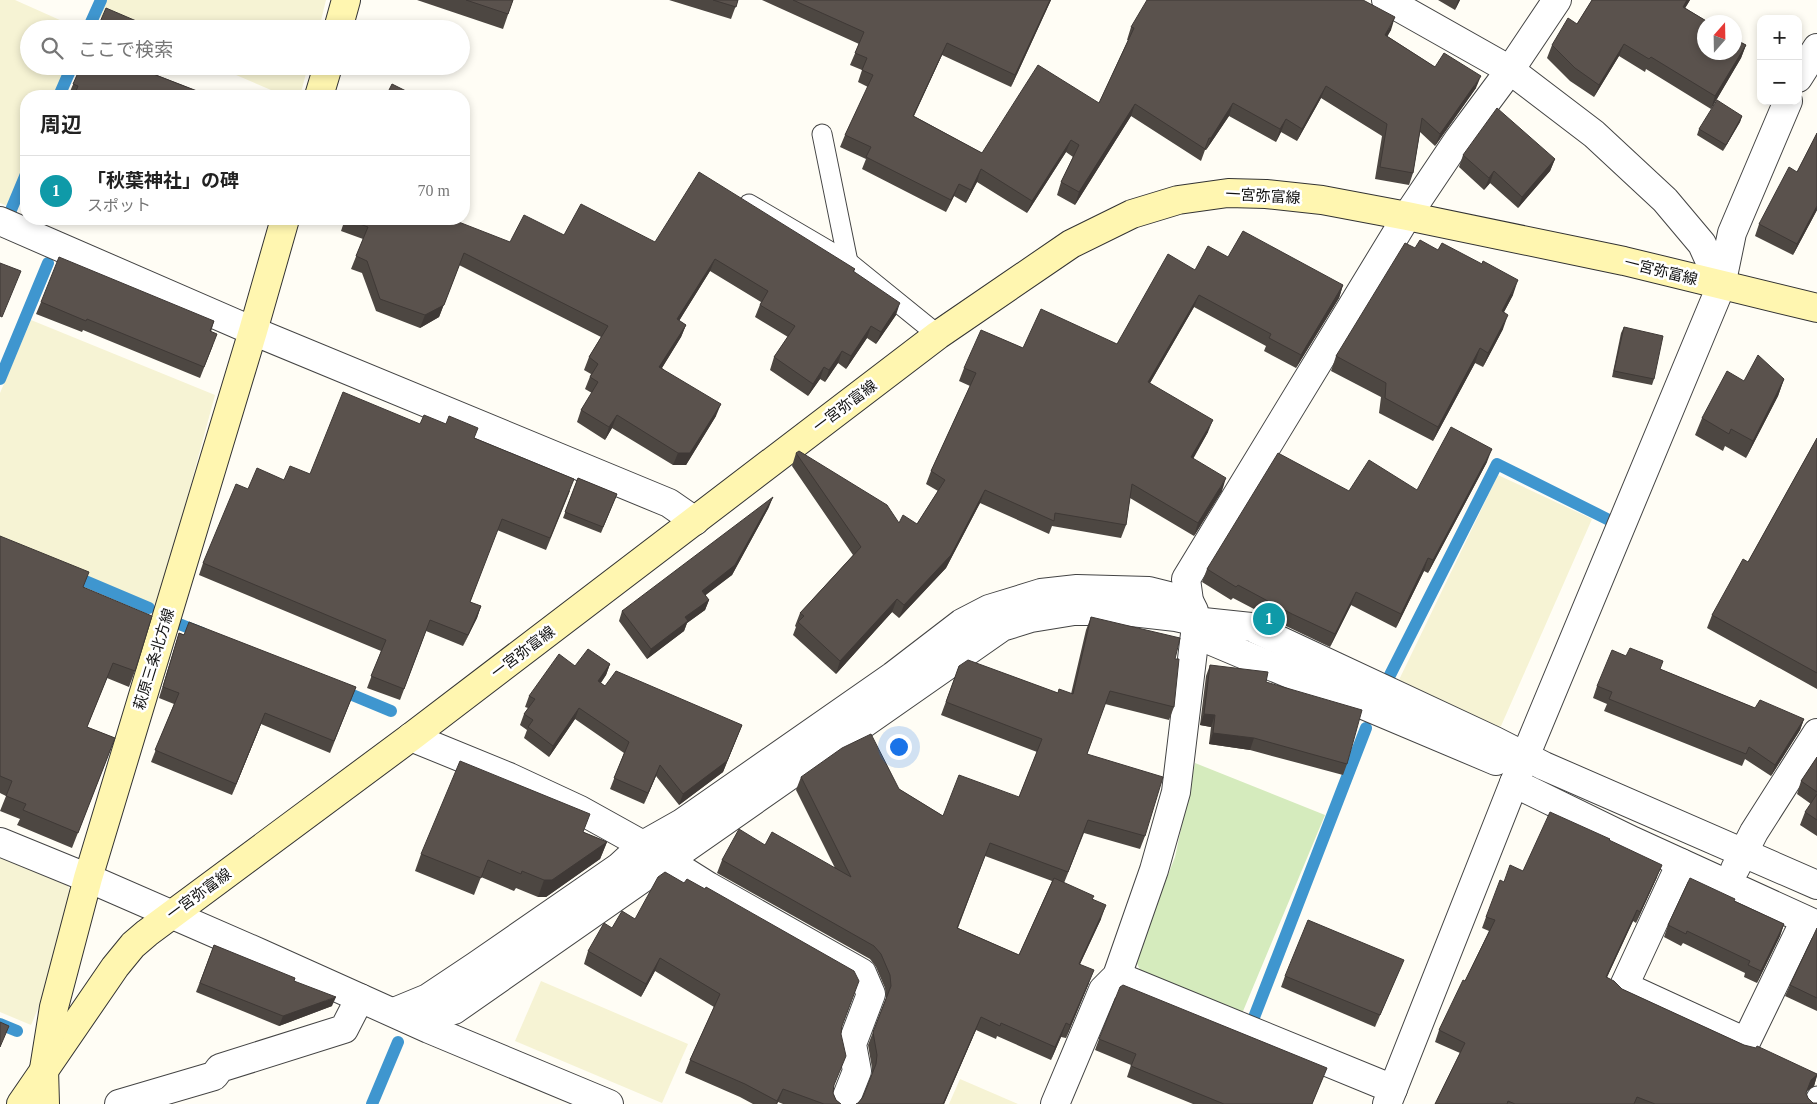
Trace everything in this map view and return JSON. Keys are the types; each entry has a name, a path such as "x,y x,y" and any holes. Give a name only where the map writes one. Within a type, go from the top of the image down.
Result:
{"main road":[{"path":"340,20 346,0"},
{"path":"321,90 325,75"},
{"name":"一宮弥富線","path":"21,1104 77,1020 127,952 170,915 411,737 938,335 1071,244 1132,214 1178,200 1228,193 1266,194 1322,200 1624,261 1817,308"},
{"name":"萩原三条北方線","path":"45,1104 44,1069 54,1007 88,878 283,225"}],"street":[{"path":"1386,0 1510,70 1594,134 1666,200 1702,244 1721,286"},
{"path":"1055,1104 1103,990 1117,976 1154,870 1176,792 1193,619 1186,579 1407,216 1557,0"},
{"path":"1802,72 1817,48"},
{"path":"1117,976 1390,1096 1520,770 1721,286 1732,233 1786,105"},
{"path":"0,221 253,331 669,504 695,521"},
{"path":"404,1017 428,998 619,866 642,845 682,823 893,676 962,623 989,609 1041,593 1077,589 1149,591 1193,619 1520,770 1743,853 1817,885"},
{"path":"404,1017 454,1010 1002,627 1031,618 1074,611 1123,610 1193,619"},
{"path":"1728,884 1754,832 1817,733"},
{"path":"411,737 509,777 580,810 751,911 862,973 871,994 852,1044 857,1071 844,1104"},
{"path":"1520,770 1681,863 1811,923 1746,1042 1624,986 1681,863"},
{"path":"0,842 88,878 360,998 610,1104"},
{"path":"119,1104 214,1076 220,1068 344,1029 360,998"}],"lane":[{"path":"822,134 848,262"},
{"path":"730,193 848,262 938,335"},
{"path":"1813,1104 1817,1096"}],"shaded area":[{"path":"0,0 15,0 60,20 20,20 20,75 63,75 57,90 20,90 20,181 10,207 0,203"},
{"path":"107,0 326,0 321,20 107,20 100,17"},
{"path":"236,75 306,75 302,90 271,90"},
{"path":"31,320 215,395 158,606 0,539 0,393"},
{"path":"1498,475 1592,519 1501,726 1492,729 1397,684"},
{"path":"0,857 67,883 72,896 41,1002 31,1025 0,1012"},
{"path":"541,981 688,1044 662,1103 515,1041"},
{"path":"960,1079 1018,1104 949,1104"}],"green space":[{"path":"1195,763 1325,815 1241,1016 1141,972 1135,959 1175,857"}],"building":[{"path":"466,0 513,0 508,14"},
{"path":"713,0 738,0 736,7"},
{"path":"793,0 1050,0 1015,75 947,43 913,116 982,153 1038,65 1099,103 1134,28 1131,27 1147,0 1363,0 1395,17 1385,35 1435,67 1444,53 1481,76 1440,134 1422,118 1413,173 1380,167 1387,124 1326,86 1302,129 1286,119 1280,129 1233,103 1211,138 1209,138 1205,149 1135,104 1079,192 1061,182 1079,145 1071,140 1032,201 981,169 971,190 959,184 951,200 866,157 871,147 845,135 873,75 862,70 867,58 855,53 864,32"},
{"path":"1592,0 1687,0 1683,7 1697,15 1697,60 1737,60 1715,96 1651,57 1649,59 1624,44 1599,85 1575,68 1552,45 1568,18 1577,24"},
{"path":"106,8 134,20 101,20"},
{"path":"1742,43 1746,45 1742,52"},
{"path":"77,75 156,75 194,90 76,90 78,86 73,84"},
{"path":"392,84 404,90 389,90"},
{"path":"1717,100 1742,116 1726,145 1699,129"},
{"path":"1497,108 1555,159 1522,197 1494,171 1489,178 1463,155"},
{"path":"1817,133 1817,206 1797,244 1759,224 1789,167 1797,172"},
{"path":"699,172 855,269 853,271 900,303 881,332 871,326 851,356 842,351 829,370 824,367 813,384 774,357 795,326 760,305 768,291 715,259 677,319 686,325 659,367 721,404 690,453 678,453 617,415 609,427 581,410 598,382 590,377 598,364 589,357 608,326 464,253 444,305 425,315 380,299 367,261 356,256 368,227 362,225 466,225 510,242 524,215 564,235 581,204 655,242"},
{"path":"1243,231 1343,285 1301,355 1269,338 1271,334 1199,295 1148,382 1213,420 1191,457 1226,478 1198,523 1132,484 1126,525 1055,513 1054,521 985,490 951,555 904,605 897,599 840,661 798,622 804,616 800,613 861,547 796,453 799,451 887,505 899,523 903,515 917,524 945,480 931,471 976,373 964,368 981,330 1023,348 1041,309 1117,344 1168,254 1195,270 1208,246 1228,257"},
{"path":"1420,240 1438,250 1442,243 1482,264 1483,261 1518,280 1502,311 1508,315 1488,353 1480,348 1438,427 1385,398 1386,383 1336,356 1405,243 1415,248"},
{"path":"59,257 214,321 210,331 217,334 204,367 41,302"},
{"path":"0,263 21,271 2,317 0,316"},
{"path":"1624,327 1663,336 1654,379 1614,371"},
{"path":"1758,355 1784,379 1753,441 1731,429 1729,434 1702,418 1727,371 1744,381"},
{"path":"343,392 420,424 424,415 446,424 449,416 478,428 474,438 574,479 550,538 502,519 470,602 481,606 468,635 430,620 404,689 371,676 386,640 203,563 236,484 248,489 257,468 284,480 290,466 310,474"},
{"path":"1451,427 1492,449 1433,560 1428,558 1401,614 1356,592 1335,634 1292,614 1238,585 1236,587 1207,569 1278,453 1349,491 1369,460 1417,490"},
{"path":"1817,438 1817,673 1712,615 1743,559 1748,562"},
{"path":"578,478 617,494 603,527 565,512"},
{"path":"773,497 735,565 702,591 709,600 685,617 688,621 651,649 622,611"},
{"path":"0,536 89,572 83,587 152,616 135,671 113,663 87,727 115,738 78,833 23,810 26,804 6,796 12,781 0,776"},
{"path":"1091,617 1180,638 1175,659 1179,659 1174,707 1110,691 1087,754 1163,777 1145,836 1088,820 1068,872 990,843 957,928 1019,955 1054,878 1094,896 1092,899 1106,905 1079,964 1094,970 1070,1025 1066,1023 1055,1047 1001,1023 1000,1026 981,1017 943,1104 856,1104 863,1097 876,1064 877,1055 873,1032 891,986 890,975 881,954 874,946 722,860 739,829 765,845 772,832 851,877 801,777 842,748 871,734 899,789 943,816 959,775 1019,797 1042,739 946,702 959,666 968,660 1058,693 1059,689 1073,694"},
{"path":"189,622 356,687 334,741 265,713 236,784 155,750 179,693 163,687 179,633 184,635"},
{"path":"1630,648 1663,661 1660,669 1755,708 1760,700 1804,719 1775,765 1749,747 1746,754 1609,699 1612,692 1597,686 1612,650 1626,656"},
{"path":"588,649 610,664 598,681 605,686 616,671 742,725 727,761 683,794 660,765 648,793 614,778 629,742 579,708 553,746 528,727 533,720 524,714 535,699 529,696 559,654 575,666"},
{"path":"1210,665 1268,672 1266,682 1362,710 1347,764 1254,738 1213,733 1215,715 1204,714"},
{"path":"1817,757 1817,792 1801,781"},
{"path":"460,761 590,814 583,832 607,842 552,880 544,880 522,871 521,874 488,860 481,878 421,854"},
{"path":"1817,794 1817,820 1805,812"},
{"path":"1550,812 1662,865 1640,912 1637,910 1606,977 1614,981 1622,989 1744,1045 1756,1048 1757,1046 1817,1074 1811,1080 1806,1093 1813,1103 1817,1104 1655,1104 1637,1097 1634,1104 1515,1104 1508,1101 1507,1104 1435,1104 1465,1043 1439,1030 1495,920 1486,917 1500,880 1504,882 1510,865 1523,871"},
{"path":"665,872 684,883 687,879 705,889 706,887 854,971 859,981 842,1026 841,1034 846,1056 834,1085 833,1093 836,1100 841,1104 824,1104 783,1089 777,1101 745,1084 690,1060 720,994 660,958 646,984 588,951 604,923 612,928 622,911 635,919 658,877"},
{"path":"1690,878 1784,924 1761,971 1748,965 1750,961 1687,931 1686,934 1668,925"},
{"path":"1308,920 1404,960 1380,1015 1285,976"},
{"path":"1817,928 1817,998 1790,985"},
{"path":"214,945 295,978 294,981 336,997 283,1016 200,983"},
{"path":"1123,985 1327,1068 1312,1104 1224,1104 1131,1066 1136,1054 1099,1039 1120,987"},
{"path":"0,1022 9,1026 0,1047"}],"waterway":[{"path":"92,20 101,0"},
{"path":"62,90 68,75"},
{"path":"11,210 20,188"},
{"path":"0,379 48,263"},
{"path":"1389,677 1497,464 1609,520"},
{"path":"71,575 149,608"},
{"path":"179,624 202,633"},
{"path":"338,689 391,711"},
{"path":"1253,1020 1366,728"},
{"path":"0,1024 17,1031"},
{"path":"372,1104 398,1042"}],"place":[{"name":"「秋葉神社」の碑","path":"1269,619"}]}
